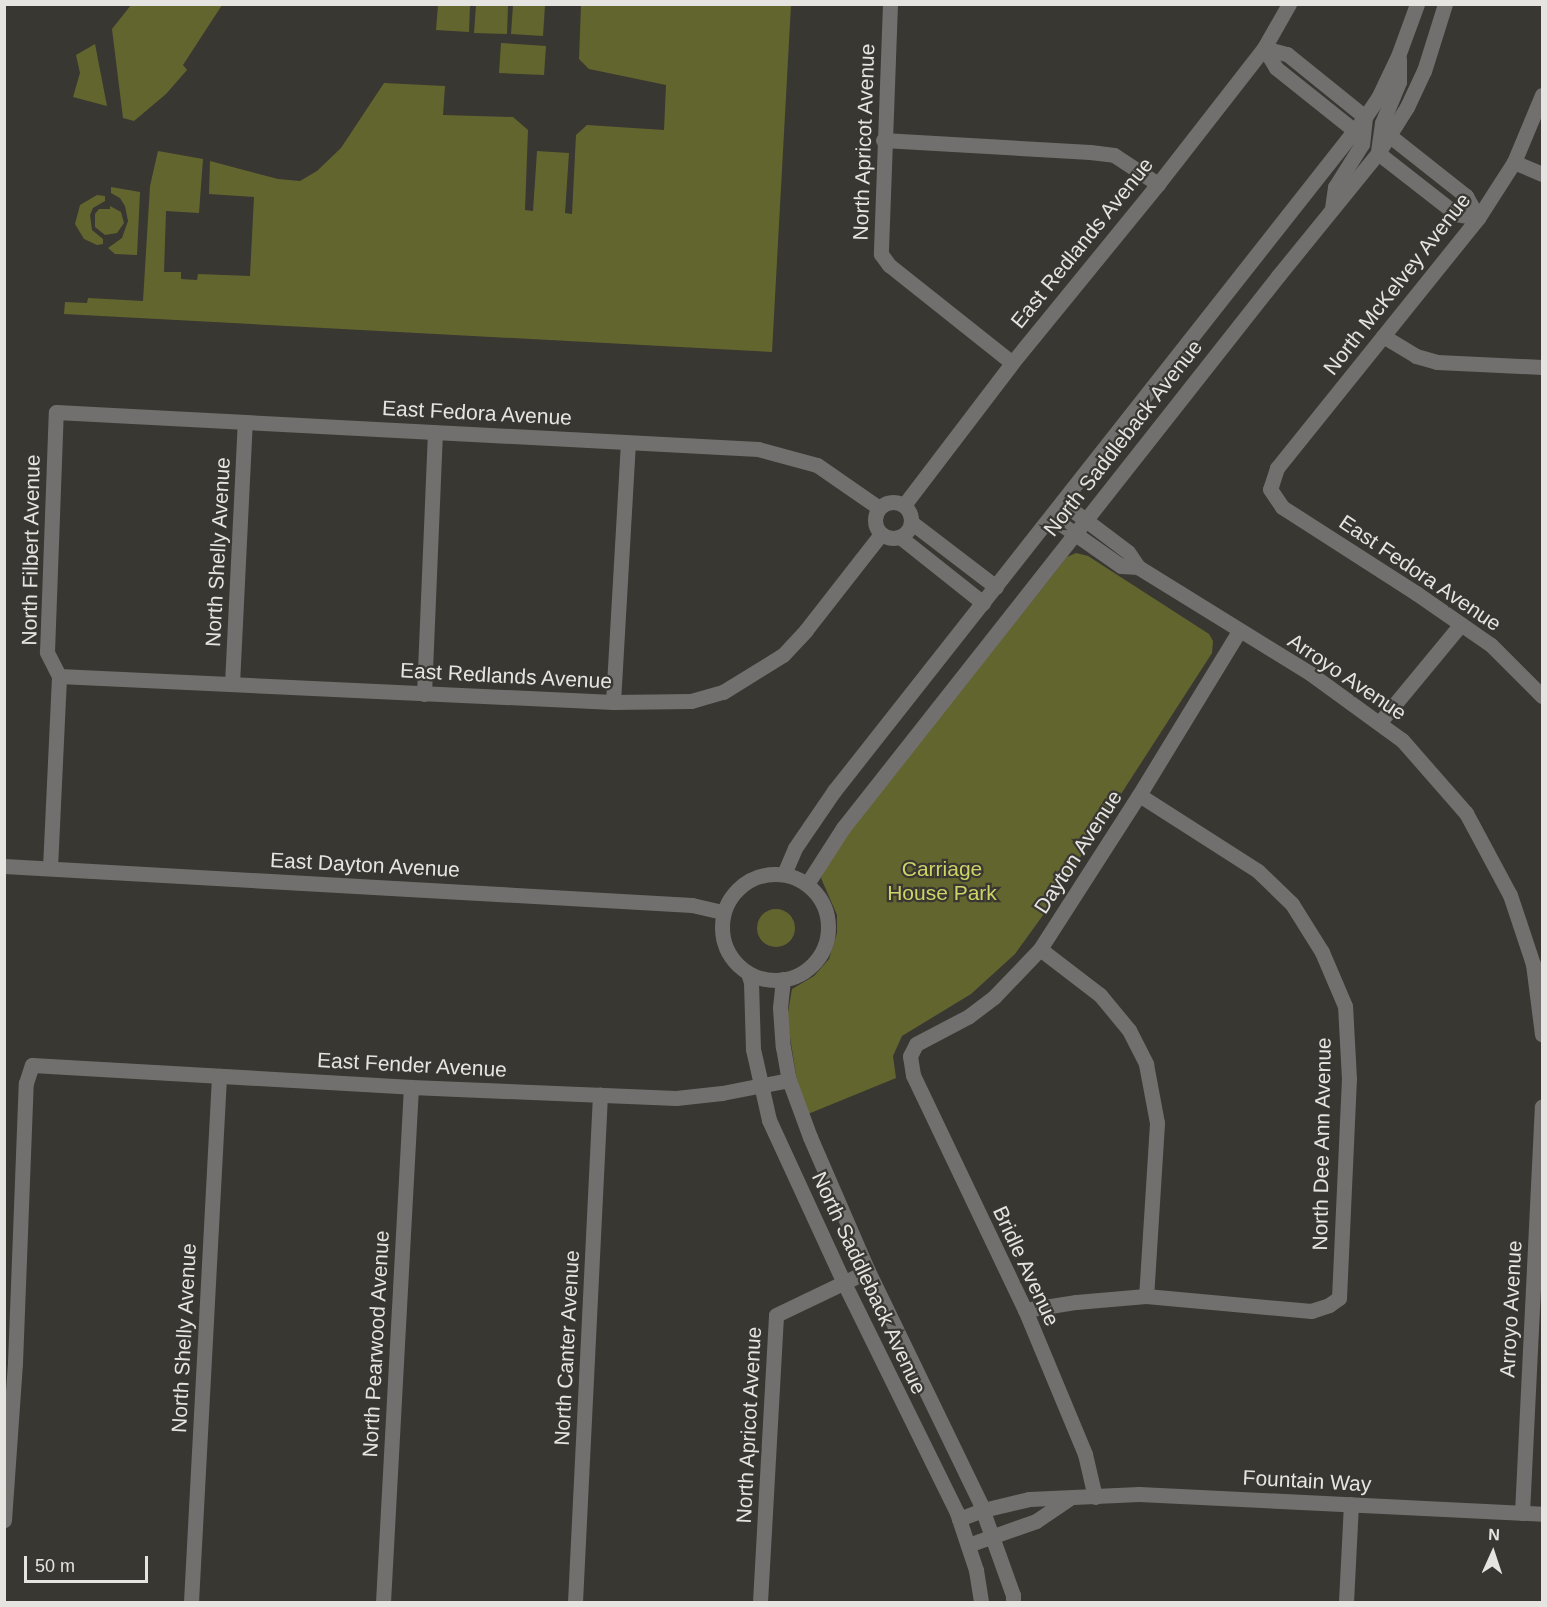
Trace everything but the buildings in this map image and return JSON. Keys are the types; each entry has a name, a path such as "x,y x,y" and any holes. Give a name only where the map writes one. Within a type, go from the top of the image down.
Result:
{"street":[{"name":"North Apricot Avenue","path":"890,4 883,140 881,254 889,265 1012,363"},
{"name":"East Redlands Avenue","path":"904,506 1012,363 1158,184 1264,48 1289,4"},
{"name":"North Saddleback Avenue","path":"784,874 795,848 834,791 1365,117 1378,98 1398,56 1417,4"},
{"name":"North Saddleback Avenue","path":"807,884 843,828 1378,153 1424,71 1445,4"},
{"path":"1264,48 1287,54 1365,117 1362,144 1335,187 1332,210"},
{"path":"1264,48 1276,68 1354,130"},
{"path":"1398,56 1401,68 1399,82 1382,123 1378,153 1456,214 1478,218"},
{"name":"North McKelvey Avenue","path":"1270,489 1277,468 1478,218 1514,162 1542,95"},
{"path":"1390,135 1466,196 1478,218"},
{"path":"883,140 1114,155 1158,184"},
{"path":"1514,162 1542,174"},
{"path":"1383,336 1416,356 1437,362 1542,367"},
{"name":"East Fedora Avenue","path":"56,412 758,450 817,465 879,508"},
{"name":"North Filbert Avenue","path":"50,868 59,676 47,652 56,412"},
{"name":"North Shelly Avenue","path":"232,684 245,422"},
{"path":"424,694 435,432"},
{"path":"614,702 628,442"},
{"name":"East Fedora Avenue","path":"1270,489 1282,507 1491,645 1542,696"},
{"path":"892,502 904,506 911,514 912,522 908,531 900,537 891,538 881,534 875,521 879,508 892,502"},
{"name":"Arroyo Avenue","path":"1063,503 1128,552 1138,567 1311,674 1402,740 1466,813 1510,895 1538,962 1542,1034"},
{"name":"Arroyo Avenue","path":"1051,517 1120,566 1138,567"},
{"path":"912,522 996,586"},
{"name":"East Redlands Avenue","path":"59,676 614,702 691,701 723,692 783,655 806,630 881,534"},
{"path":"900,537 983,603"},
{"path":"1380,722 1461,624"},
{"name":"Dayton Avenue","path":"910,1056 916,1044 969,1016 994,997 1040,949 1139,795 1239,631"},
{"name":"North Dee Ann Avenue","path":"1139,795 1258,871 1292,904 1322,952 1345,1006 1349,1079 1339,1298 1329,1305 1311,1311 1146,1296"},
{"name":"East Dayton Avenue","path":"4,866 692,905 723,912"},
{"path":"765,874 784,874 807,884 823,906 828,932 823,950 812,965 796,975 783,979 762,978 748,973 727,951 722,937 723,912 734,892 748,880 765,874"},
{"path":"1025,1310 1076,1302 1146,1296 1157,1123 1146,1064 1129,1030 1100,995 1040,949"},
{"name":"North Saddleback Avenue","path":"748,973 751,982 753,1049 759,1085 769,1120 844,1282 959,1519 976,1570 981,1602"},
{"name":"North Saddleback Avenue","path":"783,979 780,1025 789,1080 810,1137 868,1271 983,1510 1013,1595 1013,1602"},
{"name":"Bridle Avenue","path":"910,1056 913,1075 1025,1310 1085,1454 1095,1497"},
{"name":"East Fender Avenue","path":"10,1363 26,1083 32,1065 411,1087 676,1098 722,1093 789,1080"},
{"name":"North Shelly Avenue","path":"190,1602 219,1076"},
{"name":"North Pearwood Avenue","path":"382,1602 411,1087"},
{"name":"North Canter Avenue","path":"575,1602 600,1095"},
{"name":"Arroyo Avenue","path":"1522,1513 1542,1106"},
{"name":"North Apricot Avenue","path":"760,1602 776,1315 868,1271"},
{"path":"4,1520 10,1363"},
{"name":"Fountain Way","path":"959,1519 983,1510 1029,1500 1139,1494 1542,1514"},
{"path":"968,1545 1036,1521 1070,1498"},
{"path":"1346,1602 1351,1504"}],"green space":[{"path":"131,5 222,5 183,65 187,70 166,94 134,121 123,118 112,29"},
{"path":"438,5 470,5 469,32 436,30"},
{"path":"476,5 508,5 507,34 474,33"},
{"path":"513,5 545,5 543,36 511,34"},
{"path":"581,5 791,5 772,352 64,314 65,302 87,303 88,298 143,301 150,186 158,151 203,159 199,213 166,211 164,272 181,272 181,279 197,280 198,274 250,276 254,197 209,194 210,161 278,179 300,181 317,171 341,148 384,83 445,86 443,115 513,117 528,130 525,210 533,211 537,151 569,153 565,213 572,214 576,135 587,125 664,130 666,85 589,69 579,59"},
{"path":"501,43 546,46 544,75 499,73"},
{"path":"95,44 107,106 73,97 80,73 76,55"},
{"path":"111,187 140,192 137,255 115,254 108,248 122,238 128,221 125,206 120,198 111,193"},
{"path":"97,195 105,196 105,201 93,208 90,215 92,230 103,239 103,244 97,245 84,239 75,224 80,205"},
{"path":"110,206 121,212 124,223 117,233 105,235 95,227 95,214 99,209 110,209"},
{"name":"Carriage House Park","path":"1076,553 1088,556 1209,634 1213,641 1212,653 1041,918 1015,954 971,994 902,1036 893,1056 896,1078 808,1114 797,1081 787,1018 792,989 814,976 829,959 837,933 837,915 821,878 824,869 843,839 1067,557"},
{"path":"776,909 790,914 795,928 790,942 776,947 762,942 757,928 762,914"}]}
